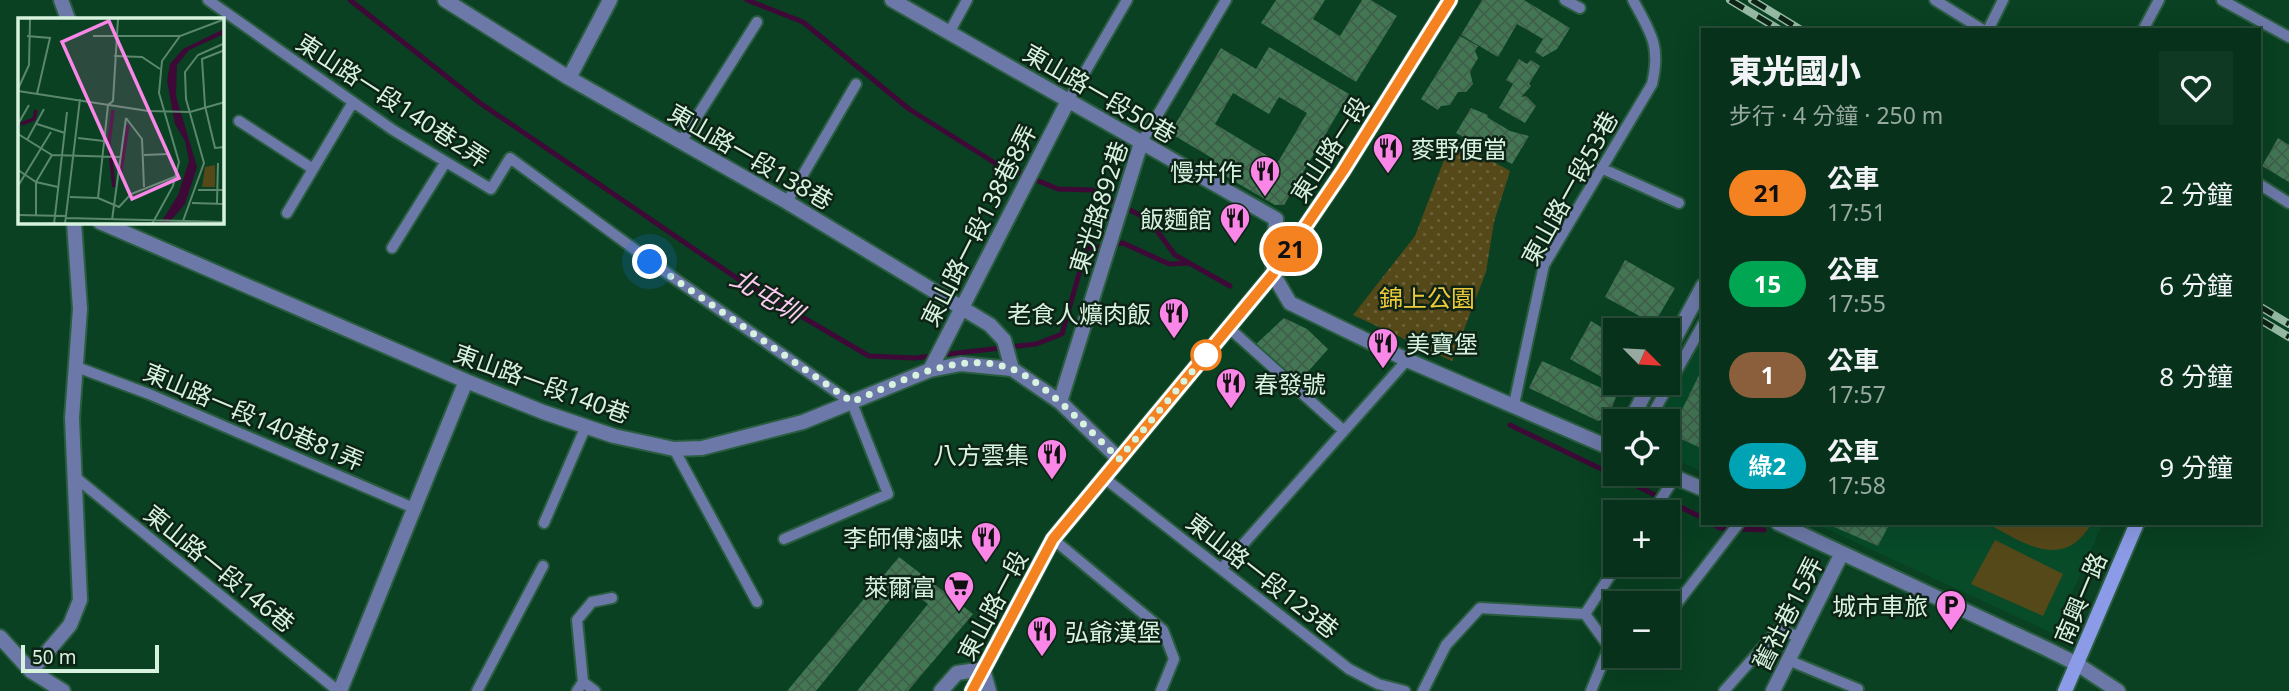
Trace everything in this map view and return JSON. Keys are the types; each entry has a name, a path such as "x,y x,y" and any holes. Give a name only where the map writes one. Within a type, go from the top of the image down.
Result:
{"main road":[{"name":"東山路一段","path":"972,691 1053,539 1273,274 1343,171 1450,0"},
{"name":"南興一路","path":"2065,691 2136,525"}],"street":[{"path":"61,0 68,18"},
{"name":"東山路一段138巷","path":"445,0 569,78 787,202 990,324 1004,340 1012,369"},
{"path":"569,78 610,0"},
{"name":"東山路一段50巷","path":"892,0 1276,219 1273,274"},
{"name":"東山路一段138巷8弄","path":"930,370 1068,101"},
{"name":"東光路892巷","path":"1060,402 1141,143"},
{"path":"31,671 70,625 80,600 74,524 72,418 80,309 74,224"},
{"name":"東山路一段140巷","path":"105,224 466,381 586,426 674,449 702,448 803,422 930,370 961,364 1012,369 1060,402 1119,459"},
{"path":"1273,274 1290,303 1484,394 1514,404 1603,445"},
{"path":"1680,329 1701,290"},
{"path":"339,691 416,509 466,381"},
{"path":"1680,480 1701,488"},
{"path":"1783,525 1841,555 2077,664 2118,691"},
{"name":"舊社巷15弄","path":"1773,691 1841,555"},
{"path":"0,637 31,671 63,691"},
{"path":"941,691 957,673 983,669 989,691"}],"lane":[{"name":"東山路一段140巷2弄","path":"208,0 445,163 491,188 510,158 671,276 852,402"},
{"path":"949,33 967,0"},
{"path":"1068,101 1128,0"},
{"name":"東光路892巷","path":"1141,143 1226,0"},
{"path":"1565,0 1580,8"},
{"name":"東山路一段53巷","path":"1514,404 1544,265 1651,84 1657,61 1655,43 1633,0"},
{"path":"1935,0 1982,28"},
{"path":"1986,28 2003,0"},
{"path":"2144,28 2159,0"},
{"path":"2222,0 2289,37"},
{"path":"681,142 757,22"},
{"path":"787,202 856,84"},
{"path":"287,213 354,102"},
{"path":"239,121 313,169"},
{"path":"392,248 445,163"},
{"path":"1601,168 1679,203"},
{"path":"2261,185 2289,202"},
{"path":"1229,328 1343,430"},
{"path":"1655,409 1701,328"},
{"path":"1222,568 1407,359"},
{"name":"東山路一段140巷81弄","path":"74,366 149,394 416,509"},
{"path":"784,539 888,494 852,402"},
{"path":"544,523 586,426"},
{"path":"674,449 757,602"},
{"name":"東山路一段146巷","path":"75,477 339,691"},
{"name":"東山路一段123巷","path":"1103,477 1349,669 1378,684 1405,691"},
{"path":"1680,600 1738,525"},
{"path":"1053,539 1163,630 1174,659 1161,691"},
{"path":"477,691 543,566"},
{"path":"1585,614 1609,577"},
{"path":"595,691 580,687 577,620 592,602 612,598"},
{"path":"1423,691 1446,645 1480,608 1585,614 1603,636"},
{"path":"1724,691 1779,629 1799,638"},
{"path":"1788,660 1858,689"},
{"path":"1591,691 1603,666"}],"shaded area":[{"path":"1701,323 1701,471 1680,461 1680,409 1652,409 1659,396 1680,396 1680,360"},
{"path":"1818,525 2102,525 2054,634"}],"green space":[{"name":"錦上公園","path":"1452,139 1510,171 1494,222 1486,272 1452,361 1353,315 1415,236"},
{"path":"1990,525 2091,525 2081,538 2056,550 2042,549"},
{"path":"1995,540 2063,574 2043,616 1971,584"}],"building":[{"path":"1276,0 1325,0 1313,19 1340,36 1362,0 1371,0 1397,16 1356,82 1261,23"},
{"path":"1482,0 1524,0 1570,28 1557,49 1543,57 1535,52 1543,39 1517,24 1498,57 1461,35"},
{"path":"1460,36 1478,46 1475,51 1478,58 1470,72 1473,84 1466,92 1458,92 1450,105 1441,106 1438,110 1421,99"},
{"path":"1269,47 1349,94 1284,205 1275,205 1208,166 1212,158 1170,133 1221,48 1256,69","holes":["1233,93 1269,114 1279,97 1307,113 1278,162 1215,124"]},
{"path":"1519,59 1527,64 1531,60 1540,66 1529,84 1531,86 1521,97 1526,96 1536,106 1525,123 1499,108 1513,84 1506,80"},
{"path":"1471,108 1488,115 1487,117 1510,131 1529,136 1512,164 1456,133"},
{"path":"2278,138 2289,145 2289,182 2262,166"},
{"path":"1625,260 1675,288 1658,318 1643,318 1605,297"},
{"path":"1284,318 1307,329 1328,349 1299,382 1255,345"},
{"path":"1591,321 1603,328 1603,378 1570,359"},
{"path":"1542,361 1603,389 1603,396 1617,396 1611,409 1603,409 1603,419 1598,421 1529,388"},
{"path":"1701,371 1701,448 1680,439 1680,414"},
{"path":"1830,525 1889,525 1878,546"},
{"path":"899,557 973,614 908,691 857,691 928,604 902,585 816,691 787,691"}],"waterway":[{"name":"北屯圳","path":"350,0 480,103 741,281 869,356 915,358 1036,344 1062,334 1086,249 1123,243 1169,264 1189,263"},
{"name":"北屯圳","path":"747,0 803,22 909,109 995,163 1058,189 1092,190 1149,220 1175,255 1230,286"},
{"path":"1510,425 1701,517"},
{"path":"1715,525 1720,528 1764,530"}],"railway":[{"path":"1730,0 1777,28"},
{"path":"1752,0 1798,28"},
{"path":"2261,307 2289,324"},
{"path":"2261,320 2289,337"}],"bus line":[{"name":"21","path":"972,691 1053,539 1273,274 1343,171 1450,0"}],"place":[{"name":"麥野便當","path":"1388,175"},
{"name":"慢丼作","path":"1265,198"},
{"name":"飯麵館","path":"1235,245"},
{"name":"老食人爌肉飯","path":"1174,340"},
{"name":"美寶堡","path":"1383,370"},
{"name":"春發號","path":"1231,410"},
{"name":"八方雲集","path":"1052,481"},
{"name":"李師傅滷味","path":"986,564"},
{"name":"萊爾富","path":"959,613"},
{"name":"城市車旅","path":"1951,632"},
{"name":"弘爺漢堡","path":"1042,658"}],"route":[{"path":"650,262 852,402 930,370 961,364 1012,369 1060,402 1119,459 1206,355"}]}
